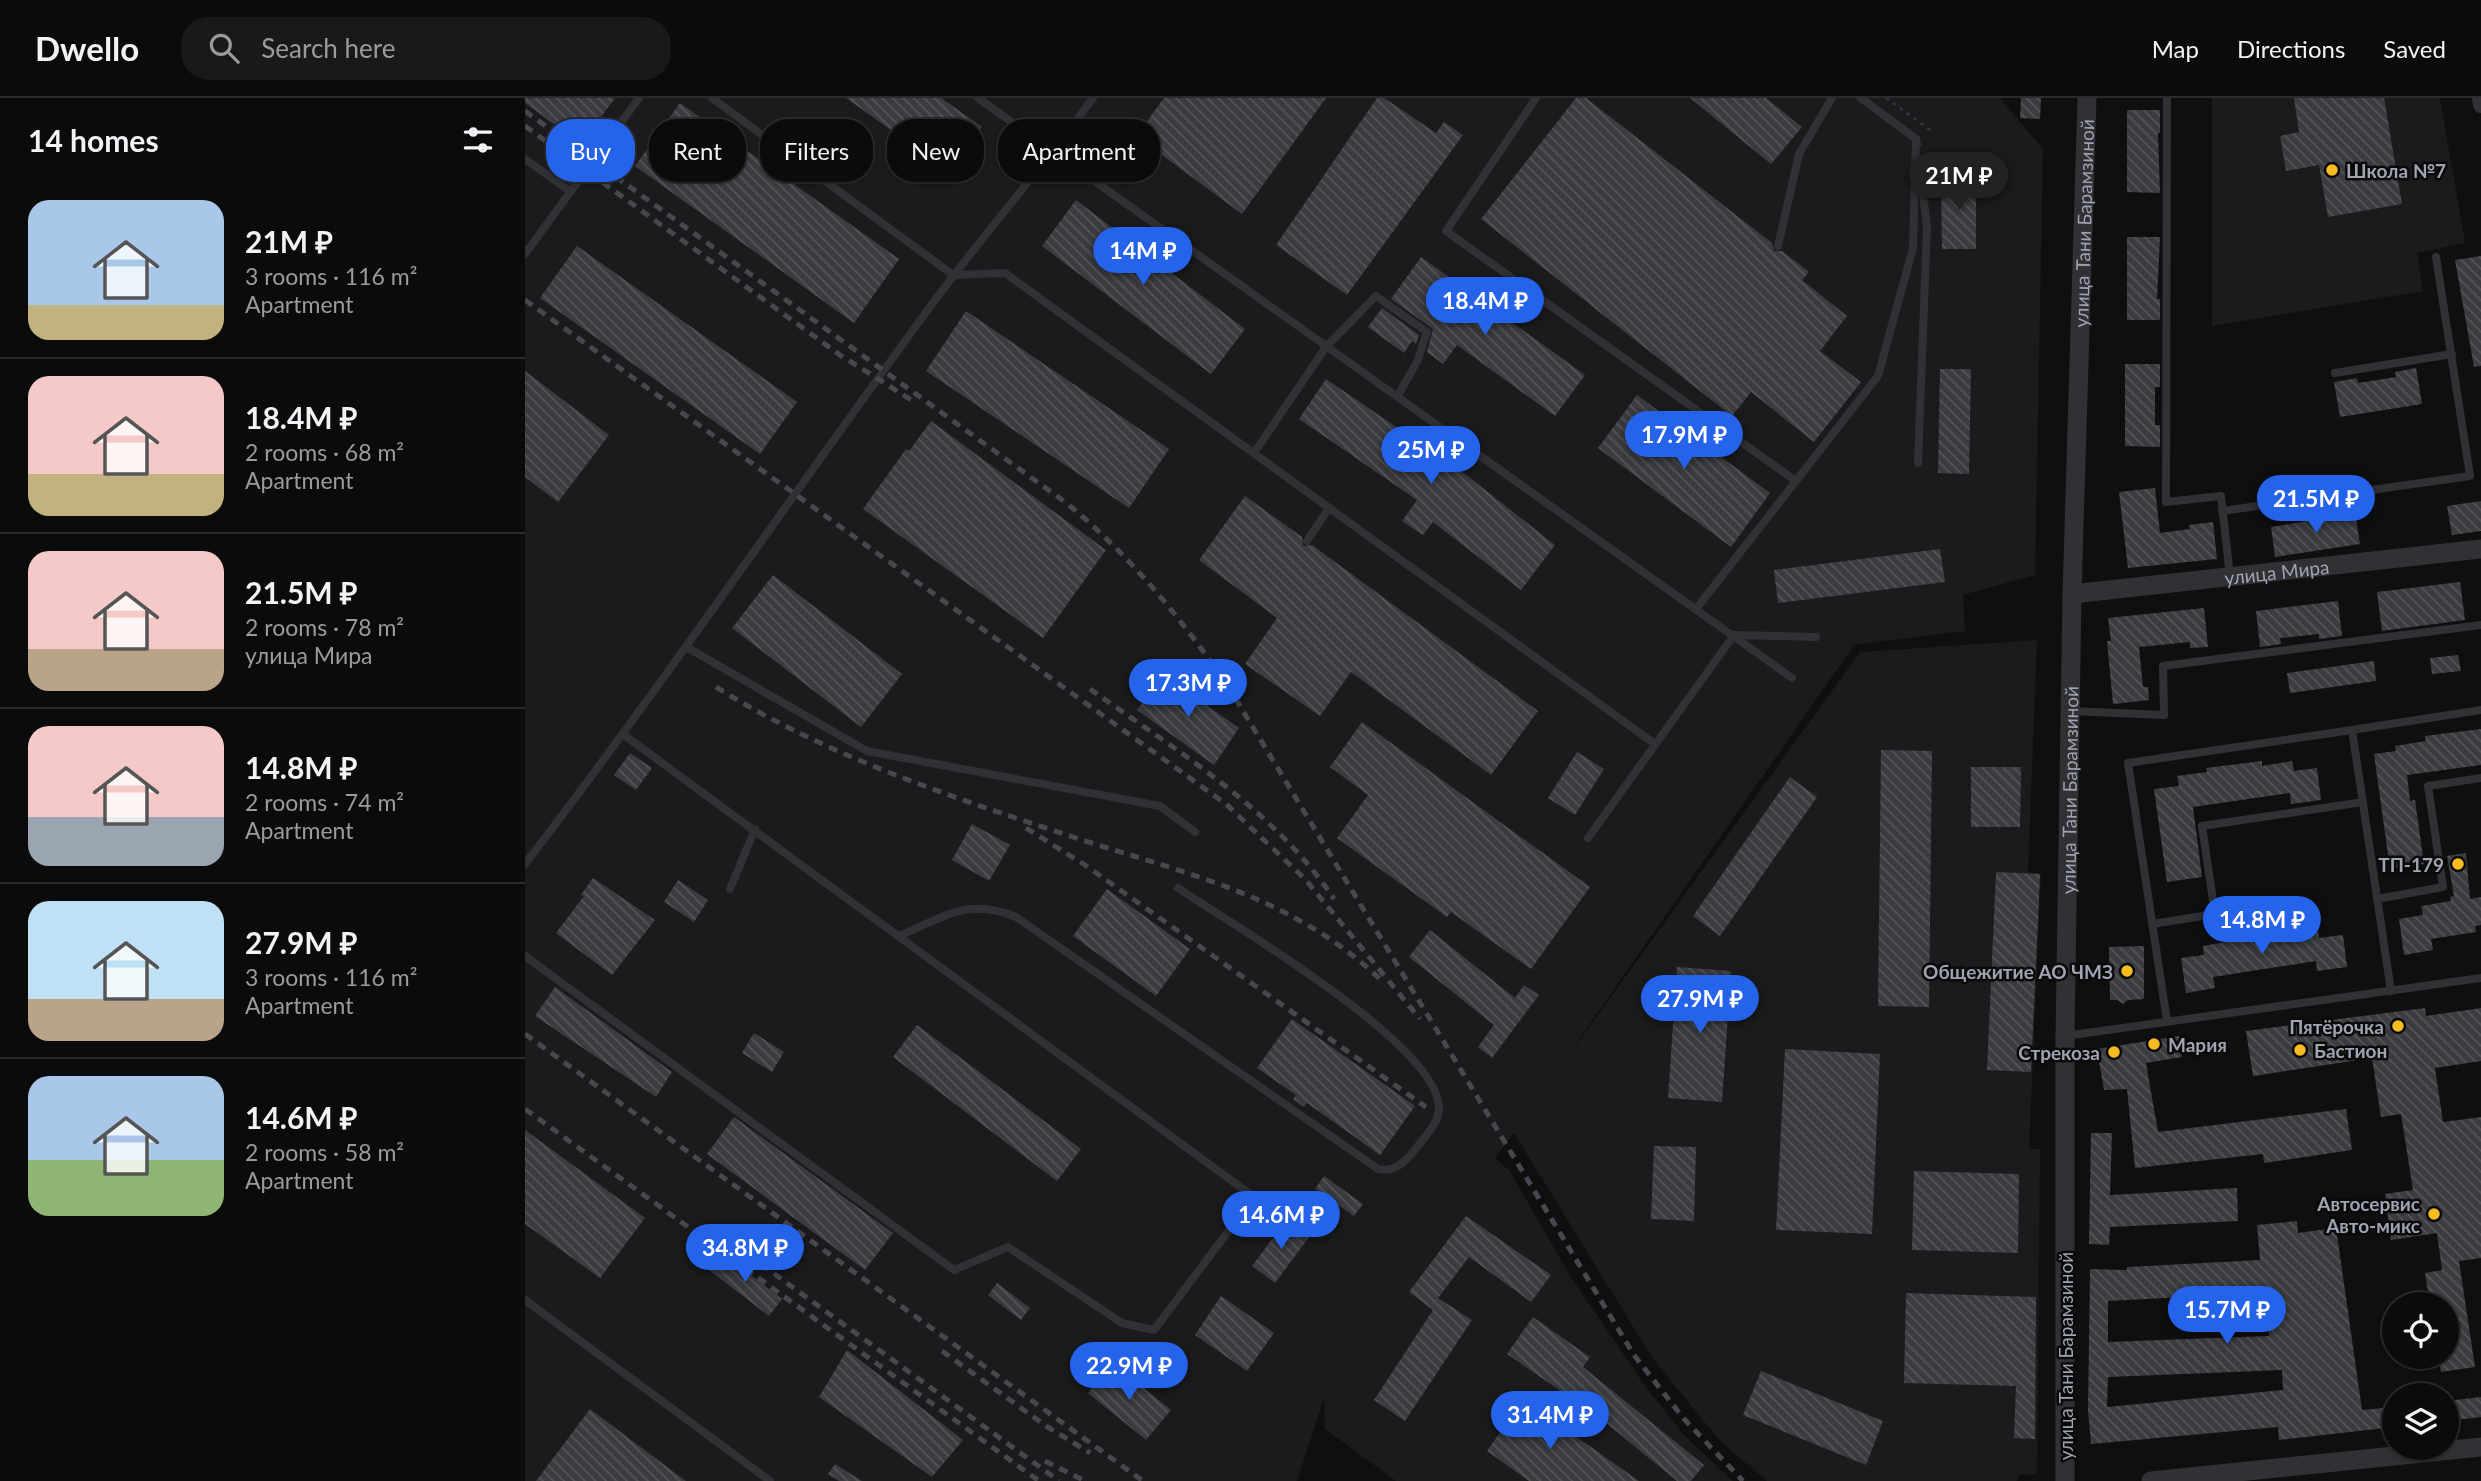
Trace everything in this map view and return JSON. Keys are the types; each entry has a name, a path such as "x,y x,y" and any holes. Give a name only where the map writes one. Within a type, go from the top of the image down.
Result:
{"street":[{"name":"улица Тани Барамзиной","path":"2064,1481 2072,594 2087,98"},
{"path":"2480,98 2481,105"},
{"name":"улица Мира","path":"2072,594 2481,549"},
{"path":"2151,1481 2481,1447"}],"lane":[{"path":"525,254 639,98"},
{"path":"712,98 953,275 1005,273 1655,744"},
{"path":"978,98 1007,119"},
{"path":"1078,119 1093,98"},
{"path":"1536,98 1446,231 1796,481"},
{"path":"1778,246 1799,154 1832,98"},
{"path":"1860,98 1916,139 1927,227 1918,463"},
{"path":"2167,98 2166,502 2221,496 2230,576"},
{"path":"1696,609 1878,376 1913,248 1916,139"},
{"path":"525,159 571,192"},
{"path":"525,864 688,648 953,275 1029,182"},
{"path":"1094,182 1792,678"},
{"path":"2222,512 2470,476 2436,257"},
{"path":"1254,453 1326,347 1376,296 1427,332 1417,362 1397,397"},
{"path":"2335,373 2452,354"},
{"path":"1307,541 1329,508"},
{"path":"2071,711 2164,715 2163,666 2481,625"},
{"path":"1588,838 1734,635"},
{"path":"1734,635 1816,637"},
{"path":"688,648 867,751 1160,806 1195,832"},
{"path":"2167,1021 2128,763 2481,710"},
{"path":"2352,730 2391,991"},
{"path":"525,956 954,1270 1008,1247 1122,1323 1154,1330 1254,1197 624,735"},
{"path":"2377,899 2443,887 2428,786 2481,778"},
{"path":"2152,924 2215,914 2202,826 2363,802"},
{"path":"730,889 755,829"},
{"path":"899,936 967,908 989,907 1016,917 1378,1169 1394,1169 1408,1159 1432,1128 1439,1111 1434,1089 1417,1064 1363,1013 1178,888"},
{"path":"2066,1036 2481,978"},
{"path":"525,1300 770,1481"}],"path":[{"path":"1886,98 1933,132"}],"shaded area":[{"path":"525,98 2000,98 2043,149 2035,575 1963,595 1965,631 1854,645 1555,1074 1860,652 2037,640 2028,872 2041,874 2029,1149 2040,1149 2037,1474 2019,1475 2017,1481 1767,1481 1719,1440 1651,1356 1514,1133 1495,1158 1509,1170 1571,1277 1645,1386 1684,1435 1733,1481 1396,1481 1325,1429 1324,1398 1297,1481 525,1481"},
{"name":"Школа №7","path":"2212,98 2440,98 2465,243 2417,253 2423,291 2212,326"}],"building":[{"path":"525,98 615,98 599,119 547,119 525,103"},
{"path":"846,98 941,98 971,119 887,119 887,127"},
{"path":"1164,98 1326,98 1242,214 1160,154 1160,119 1149,119"},
{"path":"1377,98 1384,98 1436,133 1444,122 1463,135 1347,295 1276,245"},
{"path":"1576,98 1586,98 1772,243 1774,251 1782,251 1809,272 1802,280 1847,316 1820,351 1861,382 1814,442 1751,392 1732,416 1481,219"},
{"path":"1690,98 1766,98 1802,127 1771,164"},
{"path":"2021,98 2041,98 2040,119 2020,118"},
{"path":"2294,98 2384,98 2402,204 2328,217 2319,165 2286,171 2280,136 2299,132"},
{"path":"680,103 702,119 669,119"},
{"path":"2127,110 2160,110 2160,193 2127,192"},
{"path":"649,146 649,176 635,166"},
{"path":"746,150 760,160 760,182 791,182 899,259 854,323 657,182 746,182"},
{"path":"1941,176 1976,176 1976,249 1942,249"},
{"path":"1076,200 1245,329 1211,374 1042,246"},
{"path":"2127,237 2160,237 2157,299 2160,299 2160,320 2127,320"},
{"path":"577,246 797,402 760,454 540,298"},
{"path":"2481,256 2481,366 2474,367 2455,260"},
{"path":"1421,257 1585,375 1555,416 1457,345 1443,364 1427,352 1433,329 1391,299"},
{"path":"1382,308 1419,335 1416,344 1412,341 1404,353 1368,327"},
{"path":"966,311 1169,449 1129,508 926,371"},
{"path":"2125,364 2160,364 2160,387 2155,387 2155,425 2160,425 2160,447 2125,446"},
{"path":"2416,368 2422,404 2340,417 2334,382 2357,378 2358,383 2396,377 2395,372"},
{"path":"1940,369 1971,369 1969,474 1938,473"},
{"path":"525,371 609,435 558,502 525,477"},
{"path":"1326,379 1465,474 1555,545 1521,590 1433,522 1423,535 1402,521 1417,500 1299,419"},
{"path":"1637,395 1770,493 1731,547 1598,448"},
{"path":"931,421 1106,550 1043,638 863,509 906,449 909,451"},
{"path":"2155,488 2160,533 2190,529 2189,525 2213,522 2217,559 2128,568 2119,492"},
{"path":"1245,496 1302,537 1303,546 1312,545 1538,711 1491,775 1351,672 1320,716 1245,664 1277,618 1199,560"},
{"path":"2481,501 2481,531 2452,535 2447,506"},
{"path":"2355,513 2360,544 2275,557 2271,527"},
{"path":"1940,549 1945,582 1778,603 1774,570"},
{"path":"773,575 902,674 861,727 732,628"},
{"path":"2460,582 2465,620 2382,631 2377,592"},
{"path":"2338,601 2342,636 2319,639 2319,634 2280,638 2281,644 2260,647 2256,611"},
{"path":"2204,608 2208,647 2190,648 2190,642 2139,647 2143,687 2148,687 2149,700 2113,704 2107,641 2111,641 2108,618"},
{"path":"2458,655 2461,671 2432,674 2430,658"},
{"path":"2374,661 2376,681 2290,693 2287,673"},
{"path":"1162,674 1239,728 1214,765 1137,710"},
{"path":"1362,722 1590,887 1531,969 1451,912 1447,917 1337,838 1368,795 1330,767"},
{"path":"2481,729 2481,765 2407,775 2410,801 2415,800 2424,864 2390,869 2374,754 2396,751 2395,746 2426,741 2425,736"},
{"path":"1881,750 1932,751 1929,1007 1878,1006"},
{"path":"1577,752 1604,769 1575,815 1548,798"},
{"path":"630,753 652,768 636,790 614,775"},
{"path":"2262,761 2262,766 2292,761 2294,771 2317,768 2321,800 2291,804 2290,793 2193,807 2202,877 2167,882 2154,789 2179,786 2177,776 2207,772 2206,768"},
{"path":"1971,767 2021,767 2020,827 1971,827"},
{"path":"1790,777 1817,797 1720,936 1693,916"},
{"path":"972,824 1010,845 989,881 952,860"},
{"path":"2466,853 2470,899 2481,897 2481,925 2475,926 2476,932 2431,939 2433,950 2404,955 2399,919 2423,915 2421,906 2451,901 2450,897 2454,896 2447,856"},
{"path":"1996,872 2040,874 2031,1072 1987,1070"},
{"path":"593,878 655,920 612,975 556,933 584,896 581,895"},
{"path":"678,880 708,900 694,922 664,902"},
{"path":"1107,889 1190,949 1156,996 1073,936"},
{"path":"2287,929 2288,934 2318,929 2319,938 2343,935 2347,967 2317,971 2316,961 2213,977 2215,988 2186,993 2181,958 2204,955 2203,946 2232,941 2232,937"},
{"path":"1430,930 1515,998 1524,985 1539,995 1492,1058 1478,1047 1494,1025 1409,957"},
{"name":"Общежитие АО ЧМЗ","path":"2144,946 2144,999 2128,1000 2123,1004 2110,1000 2109,947"},
{"path":"1677,967 1731,971 1722,1102 1668,1098"},
{"path":"555,987 672,1072 656,1097 535,1016"},
{"path":"2425,1008 2426,1016 2481,1008 2481,1061 2435,1068 2443,1122 2481,1117 2481,1258 2459,1261 2475,1367 2441,1372 2440,1369 2459,1369 2459,1292 2428,1292 2425,1273 2442,1270 2437,1233 2391,1240 2385,1194 2413,1190 2401,1114 2381,1117 2372,1058 2253,1076 2246,1031"},
{"path":"1292,1019 1415,1106 1380,1155 1307,1103 1304,1107 1293,1099 1296,1095 1257,1068"},
{"path":"917,1025 1081,1149 1057,1181 893,1057"},
{"path":"754,1033 784,1052 772,1072 742,1053"},
{"path":"2179,1036 2182,1057 2146,1063 2158,1132 2346,1109 2352,1150 2264,1163 2263,1154 2135,1168 2127,1089 2104,1090 2097,1049"},
{"path":"1785,1049 1880,1054 1872,1234 1776,1230"},
{"path":"734,1117 893,1233 865,1270 707,1154"},
{"path":"525,1130 645,1218 600,1278 525,1224"},
{"path":"2091,1133 2112,1133 2110,1195 2237,1188 2238,1221 2110,1227 2109,1245 2089,1244"},
{"path":"1654,1146 1696,1147 1694,1221 1651,1219"},
{"path":"1914,1171 2019,1174 2018,1253 1912,1250"},
{"path":"1324,1176 1363,1204 1354,1216 1315,1189"},
{"path":"1466,1216 1551,1275 1531,1302 1469,1257 1438,1298 1472,1320 1405,1421 1374,1400 1433,1310 1409,1292"},
{"path":"1287,1219 1310,1236 1275,1283 1252,1266"},
{"path":"2297,1221 2298,1233 2336,1228 2362,1410 2382,1408 2382,1428 2279,1440 2278,1427 2091,1444 2088,1410 2090,1269 2127,1270 2127,1267 2260,1260 2257,1225","holes":["2264,1293 2269,1336 2108,1342 2108,1301","2282,1370 2283,1390 2107,1407 2108,1377"]},
{"path":"721,1252 782,1299 769,1316 708,1269"},
{"path":"997,1283 1030,1308 1021,1320 988,1295"},
{"path":"1906,1293 2036,1297 2035,1439 2014,1438 2016,1386 1904,1383"},
{"path":"1221,1296 1274,1333 1247,1371 1195,1335"},
{"path":"1533,1317 1590,1357 1583,1367 1704,1465 1691,1481 1677,1481 1567,1391 1565,1394 1507,1354"},
{"path":"847,1350 963,1440 932,1477 819,1397"},
{"path":"1113,1363 1171,1410 1146,1440 1088,1393"},
{"path":"1761,1371 1883,1421 1866,1465 1743,1415"},
{"path":"2481,1397 2481,1417 2459,1420 2459,1400"},
{"path":"1523,1399 1639,1481 1529,1481 1487,1451"},
{"path":"590,1409 686,1481 536,1481"},
{"path":"835,1464 862,1481 839,1481 828,1474"}],"railway":[{"path":"525,111 1065,502 1132,564 1190,634 1226,683 1634,1355 1684,1419 1743,1481"},
{"path":"525,126 840,355 913,401"},
{"path":"525,300 1226,804 1305,879 1420,1019"},
{"path":"716,687 802,734 891,773 1030,823 1198,877 1274,907 1311,927 1380,979"},
{"path":"1090,689 1190,759 1253,809 1283,837 1334,899"},
{"path":"1026,828 1085,865 1426,1107"},
{"path":"525,1034 1143,1481"},
{"path":"525,1109 1039,1481"},
{"path":"720,1239 769,1270 1059,1481"},
{"path":"942,1351 1046,1426 1090,1453"},
{"path":"1045,1461 1085,1481"}],"place":[{"name":"Школа №7","path":"2332,170"},
{"name":"ТП-179","path":"2458,864"},
{"name":"Общежитие АО ЧМЗ","path":"2127,971"},
{"name":"Пятёрочка","path":"2398,1026"},
{"name":"Мария","path":"2154,1044"},
{"name":"Бастион","path":"2300,1050"},
{"name":"Стрекоза","path":"2114,1052"},
{"name":"Автосервис Авто-микс","path":"2434,1214"}]}
